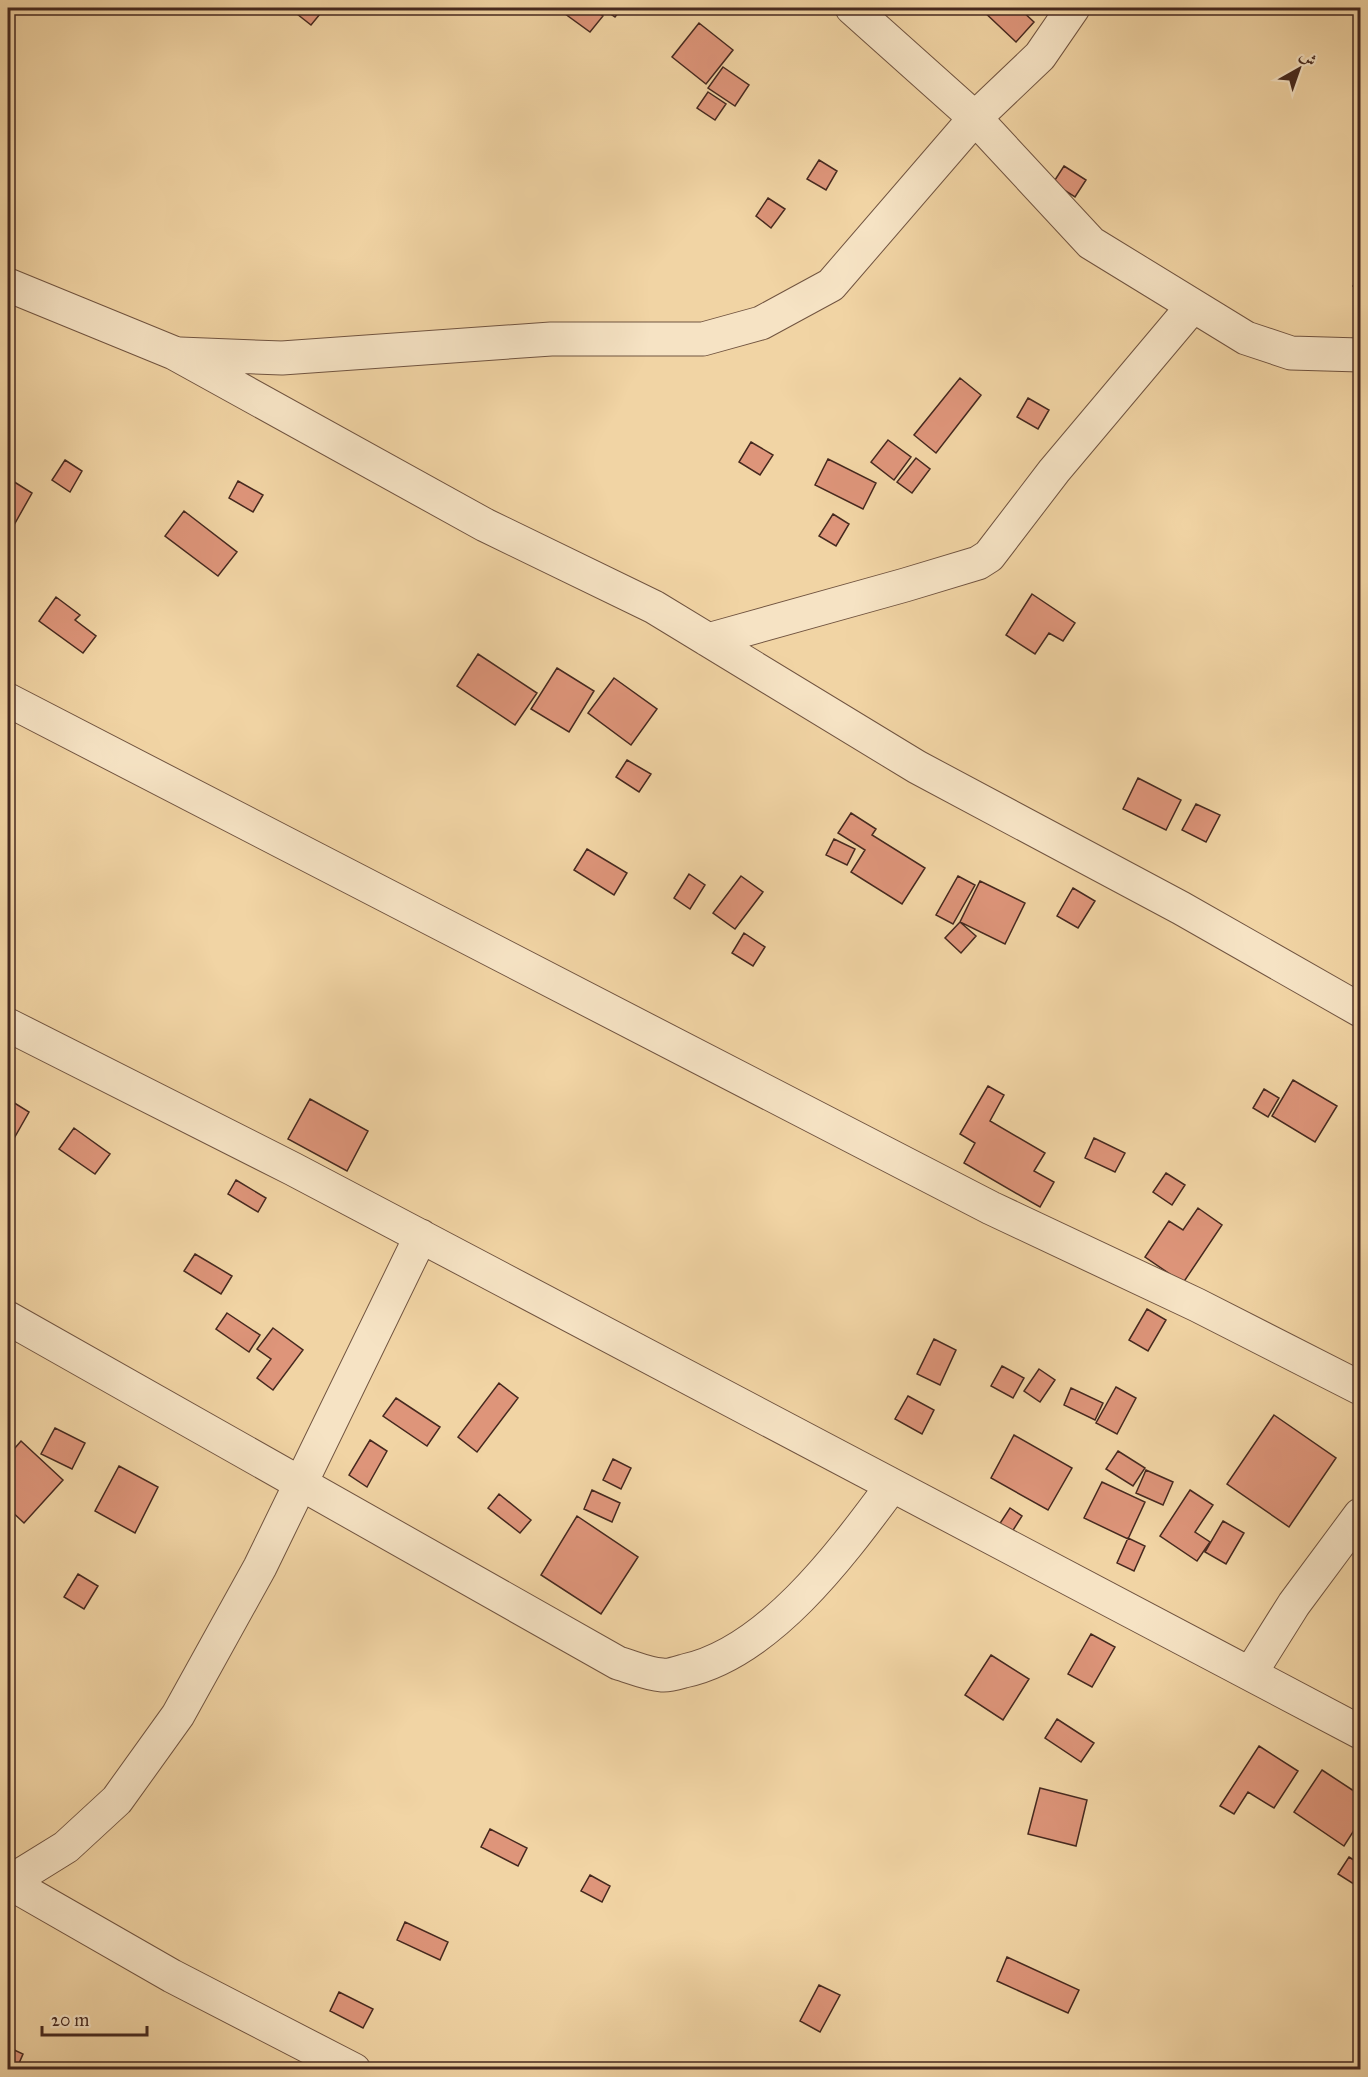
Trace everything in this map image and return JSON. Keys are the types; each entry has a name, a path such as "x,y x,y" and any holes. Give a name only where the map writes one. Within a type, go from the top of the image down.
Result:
{"street":[{"path":"852,8 975,118 1091,243 1246,338 1292,353 1360,355"},
{"path":"174,353 282,358 551,339 703,339 761,323 831,285 975,118 1040,56 1073,8"},
{"path":"8,285 174,353 485,525 654,607 917,767 1181,908 1360,1010"},
{"path":"708,640 978,563 988,556 1054,471 1192,307"},
{"path":"8,700 991,1208 1197,1305 1360,1388"},
{"path":"8,1025 421,1236 1360,1732"},
{"path":"354,2070 172,1976 8,1882 66,1847 117,1800 178,1715 260,1567 421,1236"},
{"path":"8,1318 618,1663 663,1676 698,1668 729,1656 800,1600 851,1540 891,1486"},
{"path":"1250,1674 1294,1604 1360,1515"}],"building":[{"path":"303,8 325,8 311,25 297,14"},
{"path":"557,8 592,8 603,16 590,32"},
{"path":"602,8 622,8 615,17"},
{"path":"980,8 1022,8 1020,9 1034,22 1016,42"},
{"path":"699,23 733,50 706,84 672,57"},
{"path":"723,67 749,85 735,106 708,88"},
{"path":"708,92 726,104 715,120 697,108"},
{"path":"819,160 837,171 826,190 807,179"},
{"path":"1064,166 1086,180 1075,197 1053,183"},
{"path":"768,198 785,209 771,228 756,216"},
{"path":"1360,275 1360,291 1353,286"},
{"path":"960,378 981,395 936,453 914,435"},
{"path":"1028,398 1049,410 1038,429 1017,417"},
{"path":"888,440 911,457 894,480 871,462"},
{"path":"751,442 773,455 760,475 739,462"},
{"path":"916,458 930,469 912,493 897,482"},
{"path":"828,459 876,483 863,509 815,485"},
{"path":"65,460 82,471 70,492 52,480"},
{"path":"8,478 32,493 14,525 8,521"},
{"path":"238,481 263,495 253,512 229,498"},
{"path":"184,511 237,552 218,576 165,536"},
{"path":"833,514 849,524 836,546 819,536"},
{"path":"1032,594 1075,623 1063,641 1049,633 1035,654 1006,635"},
{"path":"56,597 80,615 75,620 96,636 83,653 39,621"},
{"path":"478,654 537,693 515,725 457,686"},
{"path":"557,668 594,691 569,732 531,709"},
{"path":"614,678 657,709 631,745 588,713"},
{"path":"627,760 651,774 639,792 616,777"},
{"path":"1138,778 1181,800 1166,830 1123,809"},
{"path":"1196,804 1220,815 1206,842 1182,830"},
{"path":"851,813 876,829 872,835 925,868 902,904 851,872 865,850 838,833"},
{"path":"834,839 855,849 847,865 826,855"},
{"path":"587,849 627,873 614,895 574,870"},
{"path":"689,874 705,885 690,909 674,898"},
{"path":"741,876 763,892 735,929 713,913"},
{"path":"958,876 975,885 953,924 936,915"},
{"path":"980,881 1025,903 1005,944 960,922"},
{"path":"1073,888 1095,901 1078,928 1057,916"},
{"path":"960,922 976,936 961,953 945,938"},
{"path":"744,933 765,947 753,966 732,953"},
{"path":"1293,1080 1337,1106 1315,1142 1272,1116"},
{"path":"988,1086 1004,1095 990,1121 1045,1153 1034,1171 1054,1182 1040,1207 964,1163 975,1143 960,1134"},
{"path":"1264,1089 1279,1098 1268,1117 1253,1108"},
{"path":"8,1099 29,1112 8,1149"},
{"path":"310,1099 368,1131 347,1171 288,1139"},
{"path":"74,1128 110,1154 95,1174 59,1149"},
{"path":"1094,1138 1125,1153 1115,1172 1085,1158"},
{"path":"1166,1173 1185,1185 1172,1205 1153,1192"},
{"path":"236,1180 266,1198 258,1212 228,1194"},
{"path":"1198,1208 1222,1225 1183,1283 1145,1257 1169,1221 1183,1230"},
{"path":"195,1254 232,1276 221,1294 184,1271"},
{"path":"1147,1309 1166,1320 1148,1351 1129,1340"},
{"path":"227,1313 260,1335 249,1352 216,1329"},
{"path":"273,1328 303,1350 273,1390 257,1378 271,1359 257,1349"},
{"path":"934,1339 956,1350 940,1385 917,1374"},
{"path":"1002,1366 1024,1378 1013,1398 991,1386"},
{"path":"1039,1369 1055,1380 1040,1402 1024,1391"},
{"path":"499,1383 518,1398 477,1452 458,1437"},
{"path":"1116,1387 1136,1398 1117,1434 1096,1423"},
{"path":"1071,1388 1103,1403 1095,1420 1064,1405"},
{"path":"908,1396 934,1410 922,1434 895,1419"},
{"path":"396,1398 440,1427 427,1446 383,1416"},
{"path":"1274,1415 1336,1458 1289,1527 1227,1484"},
{"path":"55,1428 85,1443 72,1469 41,1454"},
{"path":"1014,1435 1072,1468 1048,1510 991,1478"},
{"path":"370,1440 387,1451 367,1487 349,1475"},
{"path":"21,1441 63,1480 24,1523 8,1508 8,1456"},
{"path":"1118,1451 1145,1468 1133,1486 1106,1469"},
{"path":"613,1459 631,1468 621,1489 603,1480"},
{"path":"119,1466 158,1487 135,1533 95,1511"},
{"path":"1146,1470 1173,1482 1163,1505 1136,1493"},
{"path":"1102,1482 1145,1502 1128,1539 1084,1518"},
{"path":"592,1490 620,1503 612,1522 584,1509"},
{"path":"1190,1490 1213,1505 1195,1532 1210,1542 1197,1561 1160,1536"},
{"path":"499,1494 531,1520 520,1533 488,1508"},
{"path":"1010,1508 1022,1516 1010,1535 997,1528"},
{"path":"577,1516 638,1557 601,1614 541,1575"},
{"path":"1223,1521 1244,1533 1226,1564 1205,1552"},
{"path":"1128,1538 1145,1546 1134,1571 1117,1563"},
{"path":"78,1574 98,1586 84,1609 64,1597"},
{"path":"1091,1634 1115,1647 1092,1687 1068,1674"},
{"path":"991,1655 1029,1679 1003,1720 965,1695"},
{"path":"1057,1719 1094,1743 1081,1762 1045,1738"},
{"path":"1259,1746 1298,1771 1274,1808 1248,1792 1234,1814 1220,1806"},
{"path":"1322,1770 1360,1795 1360,1821 1344,1846 1294,1812"},
{"path":"1040,1788 1087,1800 1076,1846 1028,1834"},
{"path":"490,1829 527,1848 518,1866 481,1847"},
{"path":"1349,1857 1360,1864 1360,1888 1338,1874"},
{"path":"590,1875 610,1886 602,1902 581,1891"},
{"path":"405,1922 448,1942 440,1960 397,1940"},
{"path":"1007,1957 1079,1990 1068,2013 997,1981"},
{"path":"819,1985 840,1995 820,2032 800,2021"},
{"path":"339,1992 373,2009 363,2028 330,2011"},
{"path":"8,2047 23,2054 16,2070 8,2070"}]}
